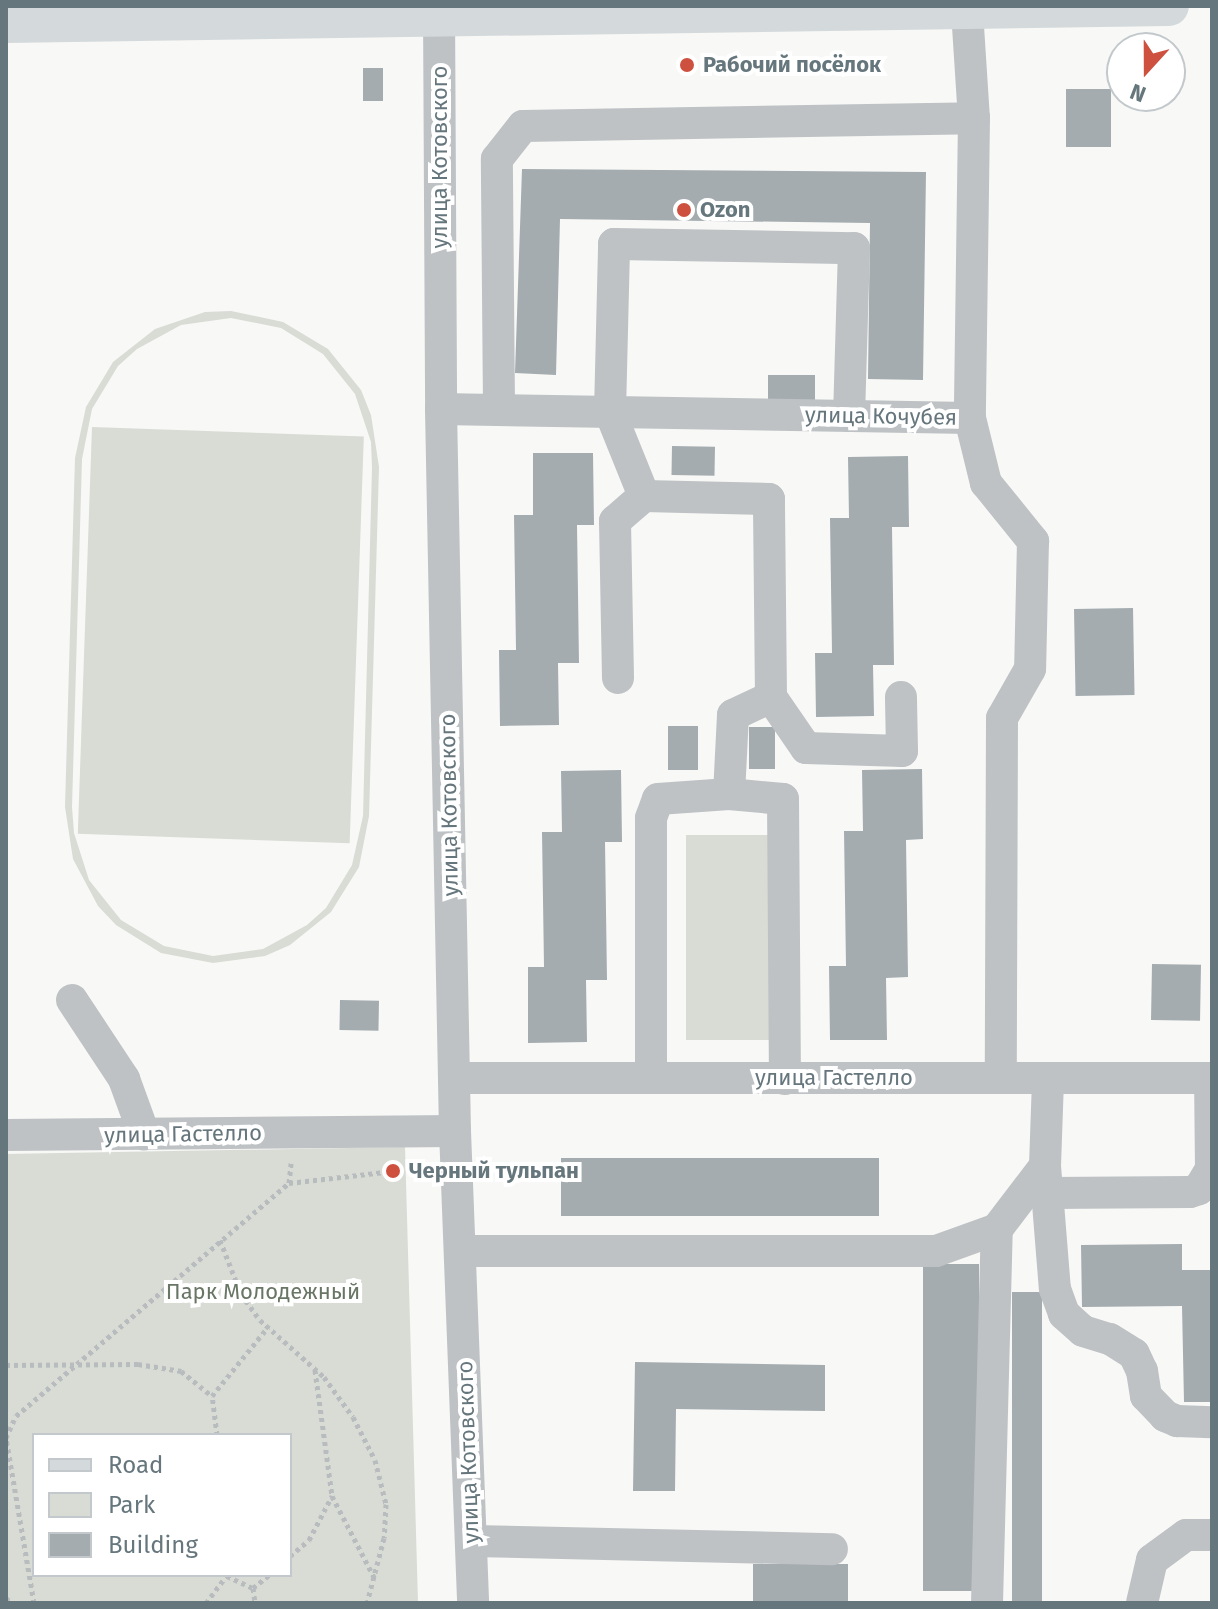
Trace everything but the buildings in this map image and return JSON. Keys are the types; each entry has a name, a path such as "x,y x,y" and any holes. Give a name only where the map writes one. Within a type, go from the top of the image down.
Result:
{"main road":[{"path":"6,23 439,11 967,11 1169,6"}],"street":[{"name":"улица Котовского","path":"439,11 441,409 455,1131 473,1603"},
{"path":"967,11 974,118 970,418"},
{"path":"499,408 497,159 523,126 974,118"},
{"path":"644,496 610,412 614,244 854,248 849,416"},
{"name":"улица Кочубея","path":"441,409 970,418 986,483 1033,541 1030,669 1002,718 1001,1078"},
{"path":"618,678 615,521 644,496 769,499 771,697 806,748 902,751 901,697"},
{"path":"729,794 733,715 771,697"},
{"path":"651,1078 651,818 658,799 729,794 783,799 785,1079"},
{"path":"72,1000 124,1079 144,1134"},
{"name":"улица Гастелло","path":"455,1078 1211,1078"},
{"path":"1048,1078 1047,1179 1055,1289 1064,1314 1083,1331 1110,1339 1134,1354 1142,1371 1146,1396 1165,1416 1177,1421 1212,1422"},
{"path":"1047,1179 1190,1192 1199,1189 1211,1169 1211,1078"},
{"name":"улица Гастелло","path":"6,1135 455,1131"},
{"path":"460,1251 936,1251 997,1229 1047,1179"},
{"path":"987,1603 997,1229"},
{"path":"1142,1603 1152,1560 1186,1535 1212,1535"},
{"path":"472,1541 832,1549"}],"path":[{"path":"289,1183 292,1149"},
{"path":"34,1603 6,1438 16,1416 289,1183 393,1171"},
{"path":"220,1240 241,1294 268,1327 315,1370 353,1417 382,1481 384,1538 367,1603"},
{"path":"212,1396 268,1327"},
{"path":"6,1365 138,1364 181,1371 212,1396 217,1433"},
{"path":"315,1370 332,1496 375,1579"},
{"path":"292,1554 309,1540 332,1496"},
{"path":"206,1603 226,1577"},
{"path":"229,1577 253,1588"},
{"path":"253,1588 267,1577"},
{"path":"253,1588 255,1603"},
{"path":"6,1598 12,1603"}],"green space":[{"path":"231,311 283,322 328,349 361,390 371,415 379,467 369,816 359,867 331,912 290,945 265,956 213,963 161,953 116,925 98,906 73,859 65,807 75,458 86,407 113,362 155,329 205,312","holes":["231,318 281,328 323,354 355,394 371,442 363,816 352,865 326,908 307,925 263,949 213,956 164,946 121,920 89,880 74,833 72,807 82,459 92,409 118,366 137,349 181,325"]},
{"path":"92,427 364,436 350,843 78,834"},
{"path":"686,835 773,835 773,1040 686,1040"},
{"name":"Парк Молодежный","path":"405,1147 418,1603 6,1603 6,1154"}],"place":[{"name":"Рабочий посёлок","path":"687,65"},
{"name":"Ozon","path":"684,210"},
{"name":"Черный тульпан","path":"393,1171"}]}
